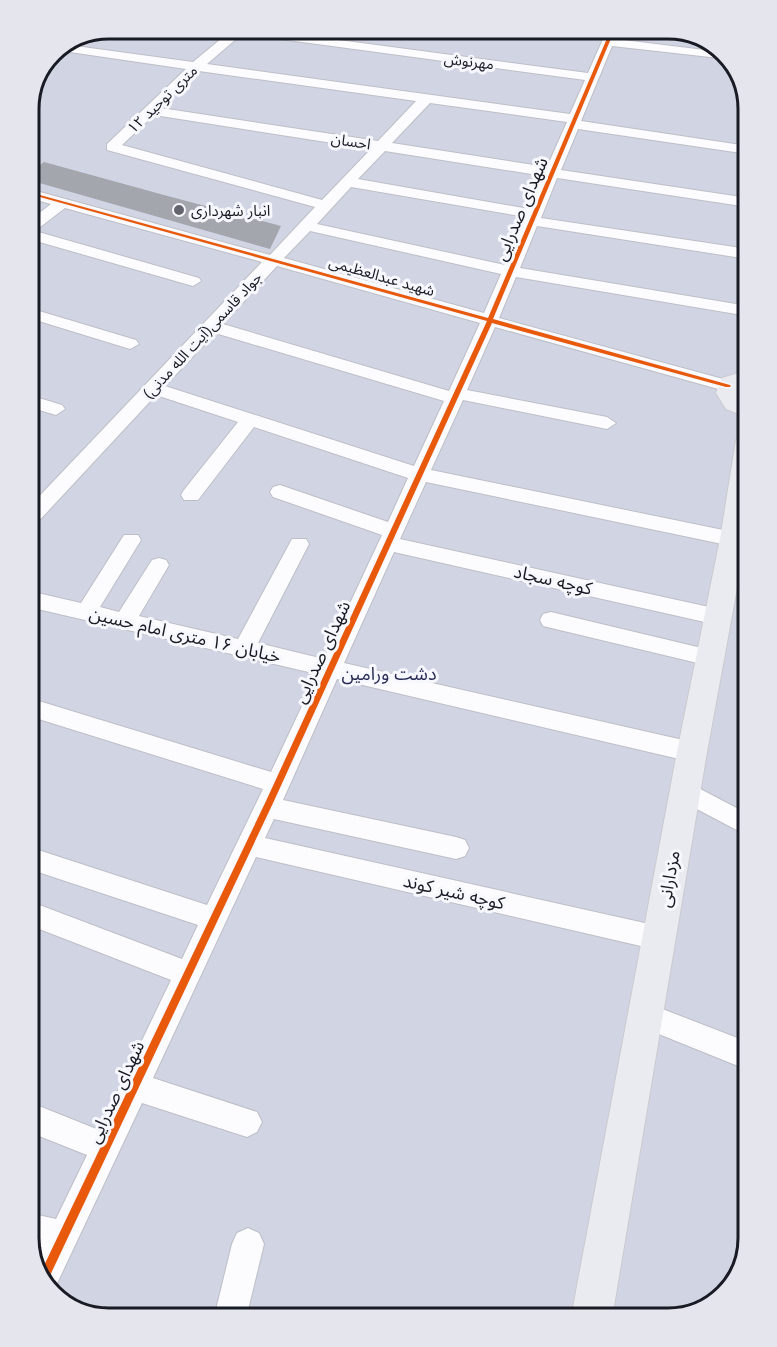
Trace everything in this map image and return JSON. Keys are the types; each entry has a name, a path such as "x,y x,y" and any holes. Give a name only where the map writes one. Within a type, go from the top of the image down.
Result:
{"main road":[{"path":"738,381 727,396 738,406"},
{"name":"مزدارانی","path":"593,1308 710,658 718,617 738,555"}],"street":[{"name":"۱۲ متری توحید","path":"228,39 112,147 326,205"},
{"name":"مهرنوش","path":"313,39 592,77"},
{"name":"شهدای صدرایی","path":"47,1271 268,807 490,320 609,39"},
{"path":"627,39 710,53"},
{"path":"72,49 426,99 738,148"},
{"name":"جواد قاسمی(آیت الله مدنی)","path":"39,508 426,99"},
{"name":"احسان","path":"150,110 738,201"},
{"path":"347,182 533,218 738,252"},
{"name":"شهید عبدالعظیمی","path":"39,196 490,320 738,381"},
{"path":"39,220 62,203"},
{"path":"306,226 511,271 738,309"},
{"path":"39,237 193,281"},
{"path":"39,316 130,344"},
{"path":"211,326 455,396 607,423"},
{"path":"152,388 418,474 738,545"},
{"path":"39,404 56,409"},
{"path":"190,495 250,420"},
{"name":"کوچه سجاد","path":"280,492 391,537 718,617"},
{"path":"86,612 131,540"},
{"path":"244,649 299,544"},
{"path":"124,621 159,565"},
{"name":"خیابان ۱۶ متری امام حسین","path":"39,601 692,752"},
{"path":"551,620 710,658"},
{"path":"39,710 278,784"},
{"path":"685,791 738,820"},
{"path":"268,807 456,848"},
{"name":"کوچه شیر کوند","path":"249,845 658,938"},
{"path":"39,862 214,919"},
{"path":"39,917 189,974"},
{"path":"644,1015 738,1052"},
{"path":"135,1087 247,1122"},
{"path":"39,1121 106,1148"},
{"path":"39,1230 64,1236"},
{"path":"232,1308 248,1244"}],"green space":[{"name":"دشت ورامین","path":"673,39 691,43 707,51 721,63 731,78 737,95 738,109 738,1238 736,1256 729,1273 718,1288 699,1301 686,1306 668,1308 104,1308 86,1304 70,1296 56,1284 46,1269 40,1252 39,1238 39,104 41,91 53,66 74,48 95,40"}],"building":[{"name":"انبار شهرداری","path":"44,162 281,226 270,249 39,183 39,166"}],"cycle path":[{"path":"47,1271 270,801 490,320 609,39"},
{"path":"39,196 728,386"}],"place":[{"name":"انبار شهرداری","path":"179,210"}]}
